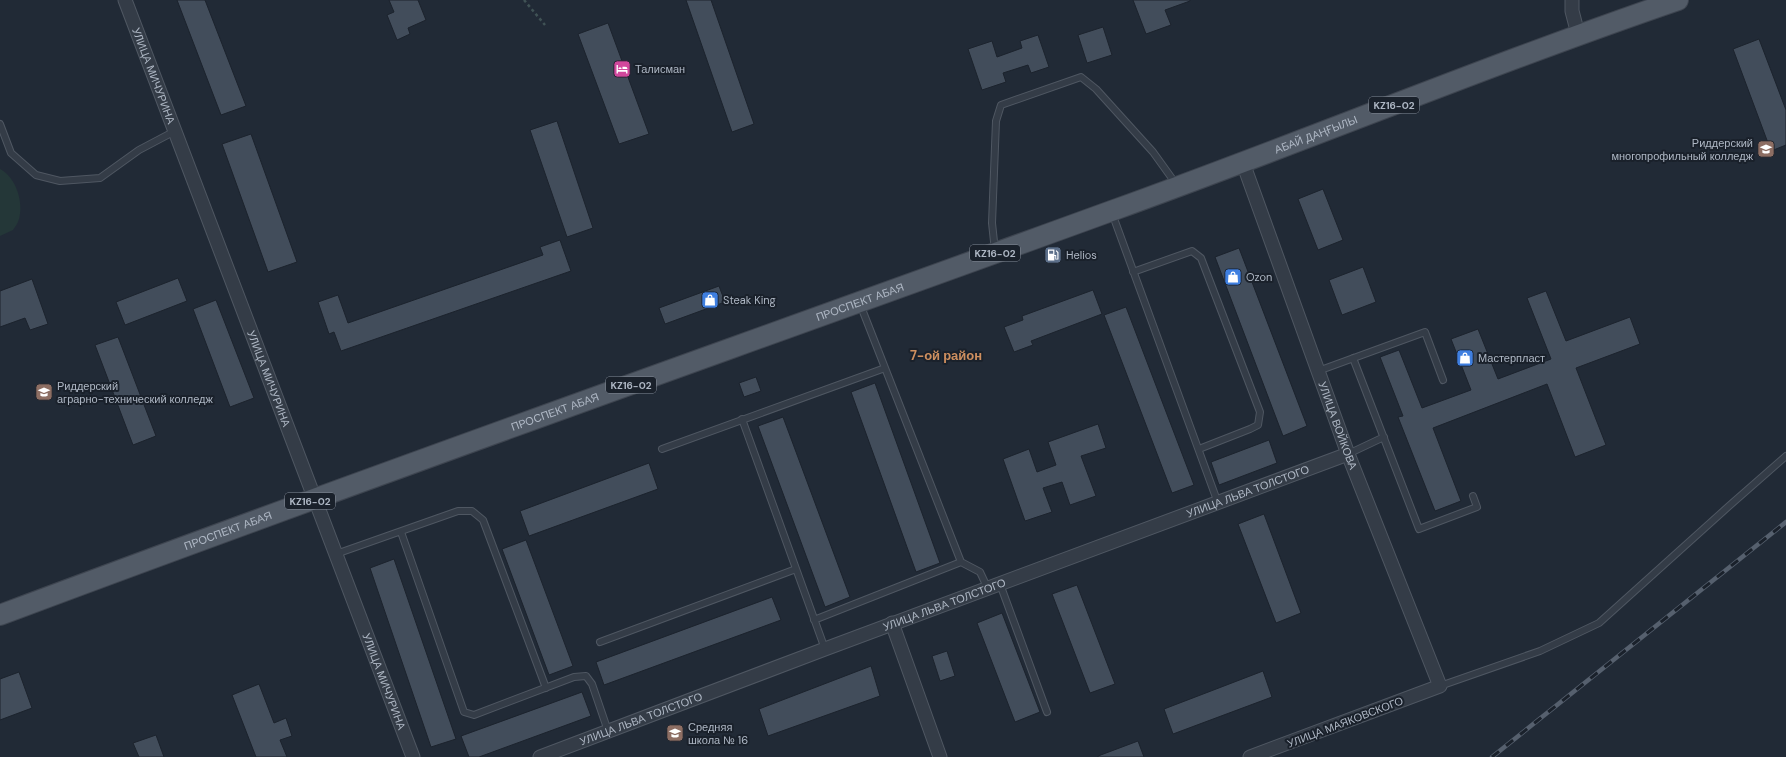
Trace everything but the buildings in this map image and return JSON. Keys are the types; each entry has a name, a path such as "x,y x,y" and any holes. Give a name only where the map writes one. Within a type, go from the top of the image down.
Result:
{"main road":[{"name":"АБАЙ ДАҢҒЫЛЫ","path":"1111,211 1243,163 1578,34 1678,0"},
{"name":"ПРОСПЕКТ АБАЯ","path":"0,615 315,499 1111,211"}],"street":[{"name":"УЛИЦА МИЧУРИНА","path":"125,0 413,757"},
{"path":"1572,0 1572,11 1578,34"},
{"name":"УЛИЦА ВОЙКОВА","path":"1243,163 1348,454 1440,686"},
{"name":"УЛИЦА ЛЬВА ТОЛСТОГО","path":"540,757 892,623 994,587 1348,454"},
{"path":"892,623 940,757"},
{"name":"УЛИЦА МАЯКОВСКОГО","path":"1250,757 1440,686"}],"lane":[{"path":"995,253 992,217 996,121 1001,105 1081,77 1096,89 1160,160 1178,187"},
{"path":"0,124 2,135 11,153 36,175 60,181 100,178 139,150 175,131"},
{"path":"1111,211 1218,503"},
{"path":"1133,272 1192,251 1201,258 1260,412 1258,425 1199,449"},
{"path":"859,303 961,562 980,572 994,587 1047,712"},
{"path":"1318,371 1425,332 1443,380"},
{"path":"1353,358 1420,529 1477,507 1473,496"},
{"path":"662,449 885,368"},
{"path":"742,419 825,649"},
{"path":"1348,454 1384,437"},
{"path":"1440,686 1540,651 1599,623 1786,456"},
{"path":"336,554 401,532 458,510 472,510 483,520 546,688"},
{"path":"401,532 464,712 474,715 574,677 586,676 592,684 608,731"},
{"path":"814,620 961,562"},
{"path":"600,642 796,569"}],"path":[{"path":"524,0 545,25"}],"shaded area":[{"path":"0,169 6,173 14,184 19,198 20,213 15,228 0,236"}],"railway":[{"path":"1492,757 1786,522"}],"place":[{"name":"Талисман","path":"622,69"},
{"name":"Риддерский многопрофильный колледж","path":"1766,149"},
{"name":"Helios","path":"1053,255"},
{"name":"Ozon","path":"1233,277"},
{"name":"Steak King","path":"710,300"},
{"name":"Мастерпласт","path":"1465,358"},
{"name":"Риддерский аграрно-технический колледж","path":"44,392"},
{"name":"Средняя школа № 16","path":"675,733"}],"district":[{"name":"7-ой район","path":"946,355"}]}
